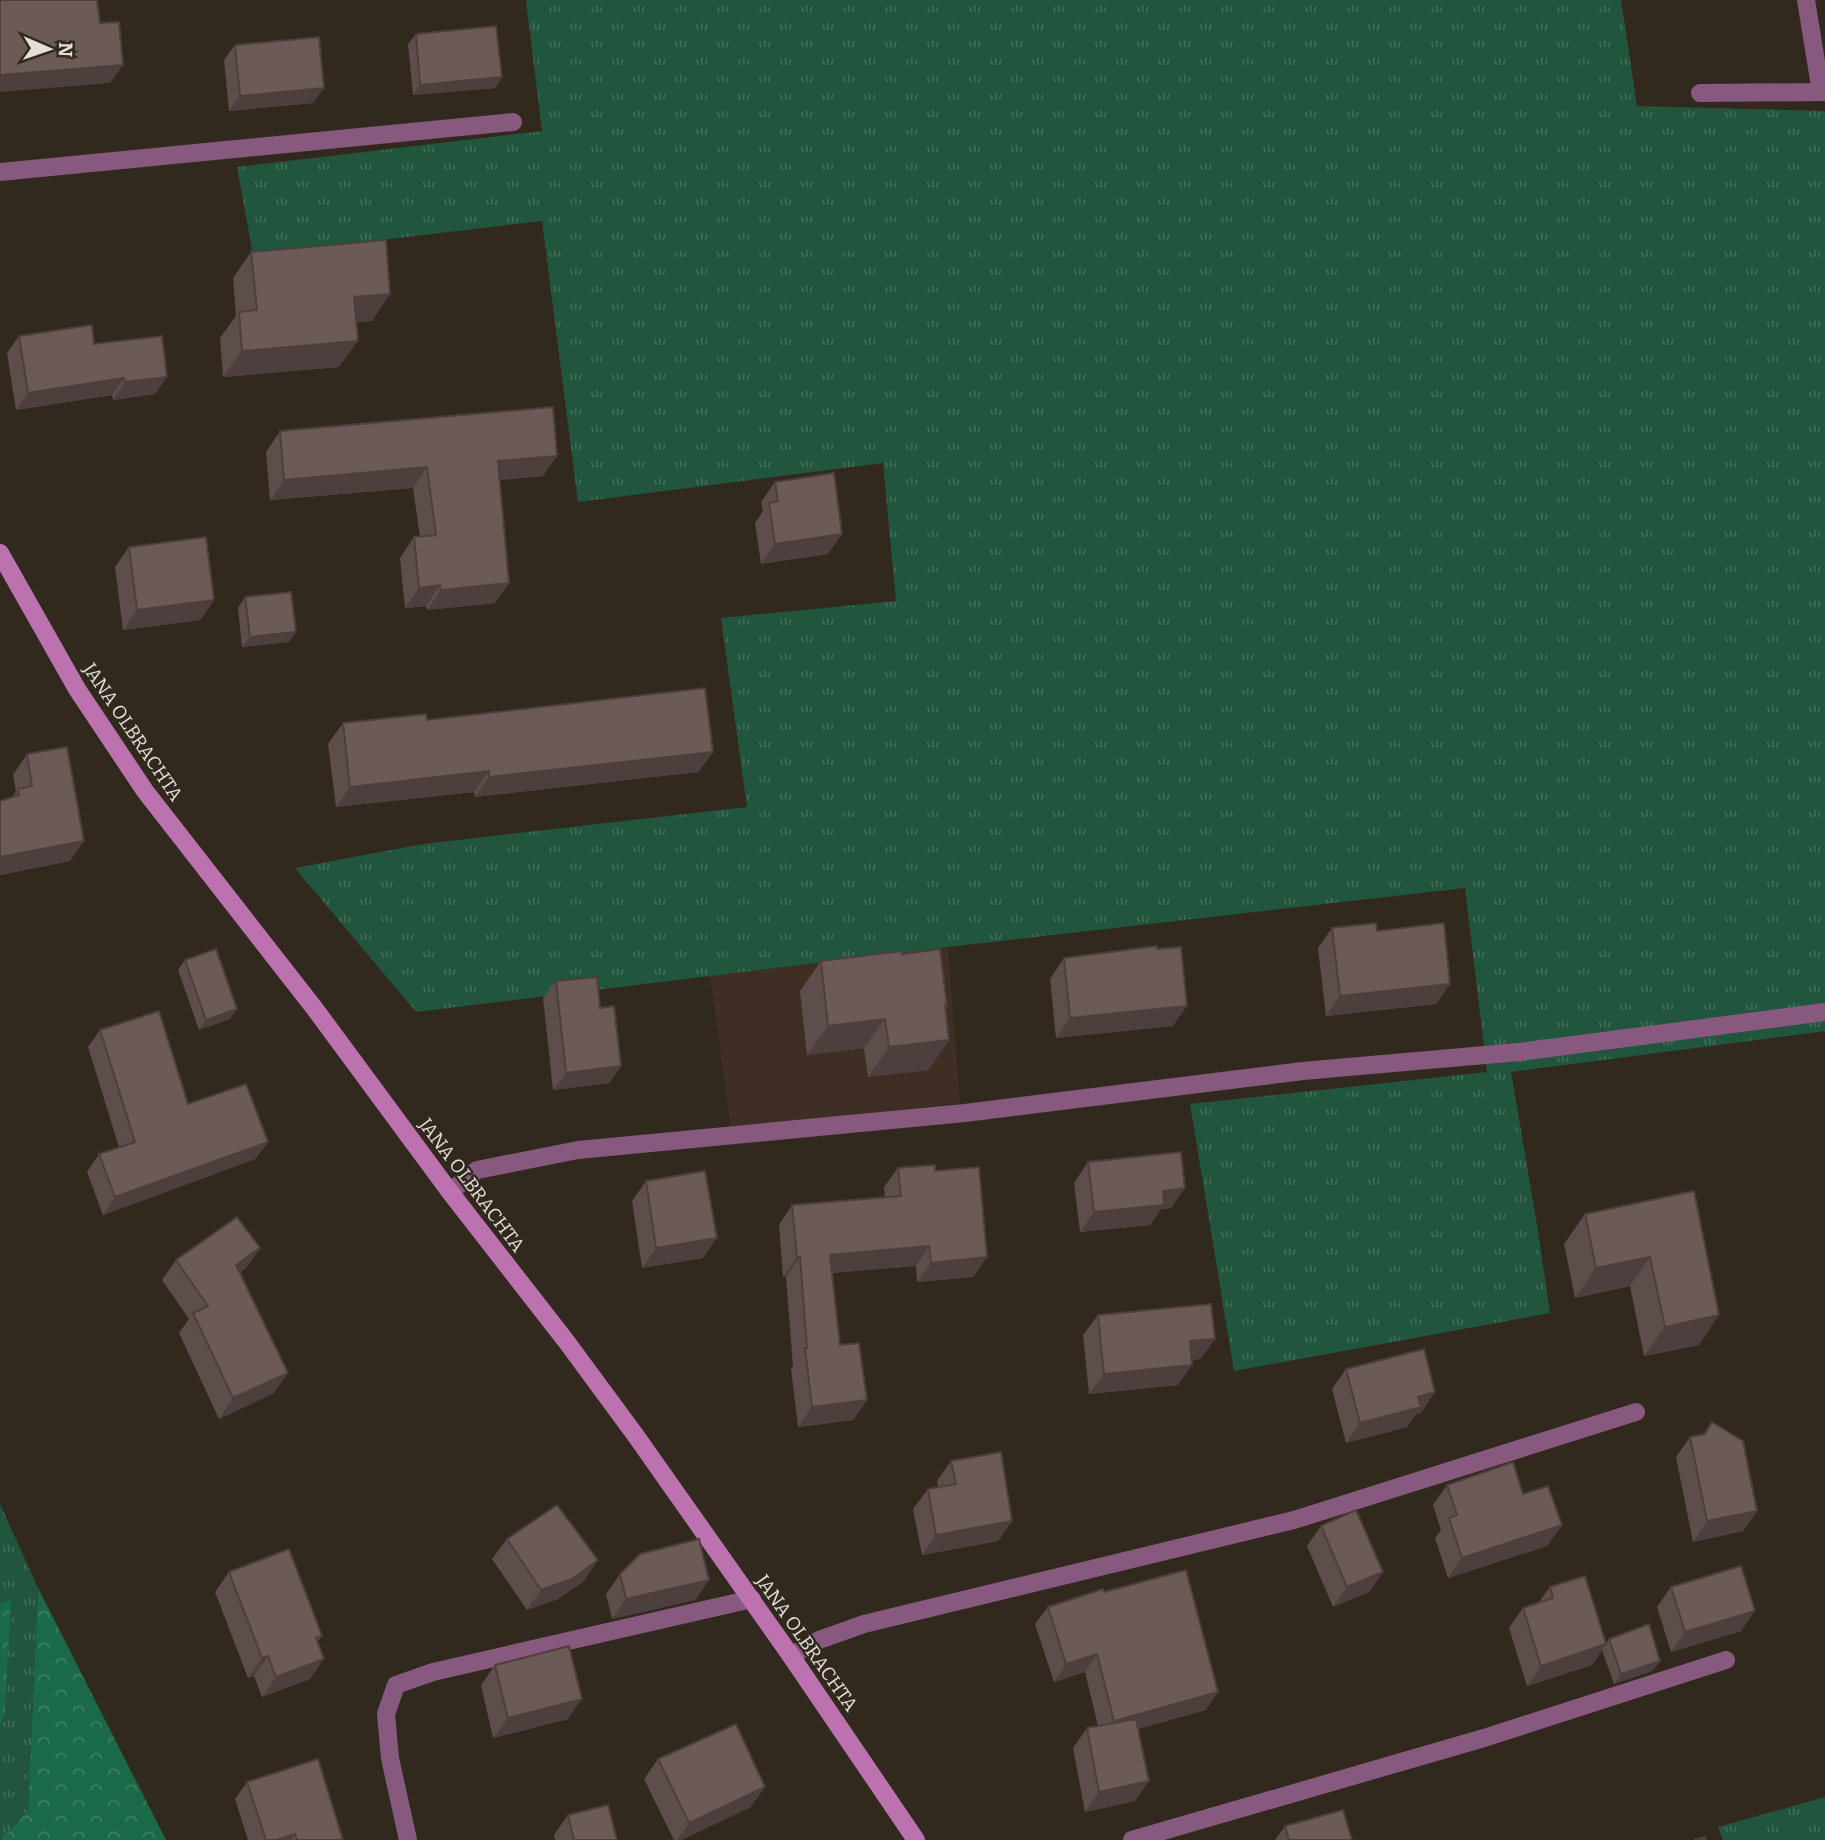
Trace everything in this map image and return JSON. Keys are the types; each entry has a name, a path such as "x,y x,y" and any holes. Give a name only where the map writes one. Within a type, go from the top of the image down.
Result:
{"street":[{"path":"1700,93 1823,92 1806,0"},
{"path":"0,172 513,122"},
{"name":"JANA OLBRACHTA","path":"0,553 71,678 145,792 322,1019 605,1394 791,1656 916,1840"},
{"path":"450,1192 477,1170 578,1150 965,1113 1303,1071 1519,1052 1825,1012"},
{"path":"791,1656 819,1640 864,1624 1294,1520 1636,1412"},
{"path":"408,1840 390,1758 386,1714 396,1685 433,1672 751,1599"},
{"path":"1132,1840 1484,1738 1726,1660"}],"shaded area":[{"path":"948,947 960,1103 731,1128 710,976"}],"green space":[{"path":"526,0 1621,0 1637,106 1825,111 1825,1031 1511,1072 1550,1313 1234,1371 1190,1104 1487,1072 1465,888 416,1012 295,868 423,844 747,807 721,618 896,601 883,463 578,502 542,221 253,255 237,167 542,131"},
{"path":"0,1504 38,1588 28,1811 0,1840 0,1726 5,1713 10,1601 0,1603"},
{"path":"38,1588 166,1840 0,1840 28,1811"},
{"path":"11,1600 5,1713 0,1726 0,1603"},
{"path":"1825,1797 1825,1840 1723,1840 1718,1827"}],"building":[{"path":"0,0 97,0 100,23 119,22 123,65 0,75"},
{"path":"496,26 502,77 420,85 416,34"},
{"path":"319,37 324,88 240,96 235,45"},
{"path":"386,240 390,294 354,297 358,341 242,351 239,312 257,310 251,252"},
{"path":"92,325 94,344 162,336 167,377 125,382 124,378 28,393 19,336"},
{"path":"553,407 557,456 498,461 509,583 441,590 440,585 419,588 414,537 436,535 427,467 284,480 280,431"},
{"path":"834,473 842,534 775,544 769,503 778,501 775,482"},
{"path":"206,537 214,600 137,610 129,547"},
{"path":"291,592 296,632 250,637 245,597"},
{"path":"705,688 713,752 489,777 489,771 350,787 343,723 426,714 427,720"},
{"path":"67,747 84,841 0,857 0,801 19,795 18,789 32,786 27,754"},
{"path":"1376,923 1377,931 1444,923 1450,984 1340,996 1332,928"},
{"path":"1157,946 1157,949 1181,947 1187,1006 1070,1018 1064,958"},
{"path":"216,949 237,1009 206,1020 185,960"},
{"path":"940,949 949,1040 889,1047 885,1019 828,1026 821,961"},
{"path":"597,977 600,1008 614,1006 621,1066 566,1073 556,981"},
{"path":"159,1011 188,1104 246,1084 268,1142 115,1197 99,1154 135,1142 100,1030"},
{"path":"1181,1152 1185,1188 1163,1191 1164,1205 1094,1212 1088,1162"},
{"path":"935,1165 935,1171 979,1167 987,1257 931,1263 929,1246 830,1255 840,1345 859,1343 867,1400 812,1407 805,1348 800,1257 797,1257 792,1205 901,1196 898,1168"},
{"path":"705,1171 717,1238 656,1248 646,1181"},
{"path":"1694,1191 1719,1315 1665,1327 1650,1257 1596,1268 1585,1214"},
{"path":"237,1217 260,1248 236,1265 288,1373 233,1398 193,1313 208,1306 176,1260"},
{"path":"1211,1304 1215,1339 1190,1341 1192,1365 1104,1374 1098,1315"},
{"path":"1424,1349 1435,1392 1418,1397 1421,1407 1360,1423 1346,1369"},
{"path":"1712,1422 1743,1441 1757,1511 1707,1521 1690,1437 1705,1434"},
{"path":"1001,1452 1012,1521 936,1535 928,1489 956,1484 951,1461"},
{"path":"1513,1462 1523,1494 1548,1486 1562,1525 1462,1558 1449,1518 1457,1515 1447,1485"},
{"path":"557,1505 598,1560 572,1579 541,1590 507,1539"},
{"path":"1356,1510 1383,1572 1347,1587 1321,1526"},
{"path":"699,1539 709,1580 626,1599 620,1574 640,1554"},
{"path":"289,1549 322,1636 316,1638 324,1659 276,1677 268,1656 262,1658 229,1572"},
{"path":"1741,1566 1755,1611 1685,1632 1671,1587"},
{"path":"1186,1570 1218,1692 1114,1721 1097,1654 1066,1664 1048,1607 1103,1589 1104,1592"},
{"path":"1585,1576 1606,1644 1541,1666 1523,1608 1553,1598 1550,1587"},
{"path":"1649,1624 1660,1661 1621,1674 1609,1639"},
{"path":"569,1646 582,1699 508,1718 495,1665"},
{"path":"1136,1719 1149,1781 1099,1792 1087,1728"},
{"path":"736,1724 765,1787 689,1823 658,1759"},
{"path":"318,1759 343,1840 297,1840 295,1834 266,1840 247,1782"},
{"path":"608,1805 617,1840 574,1840 568,1815"},
{"path":"1343,1810 1352,1840 1289,1840 1285,1826"}]}
